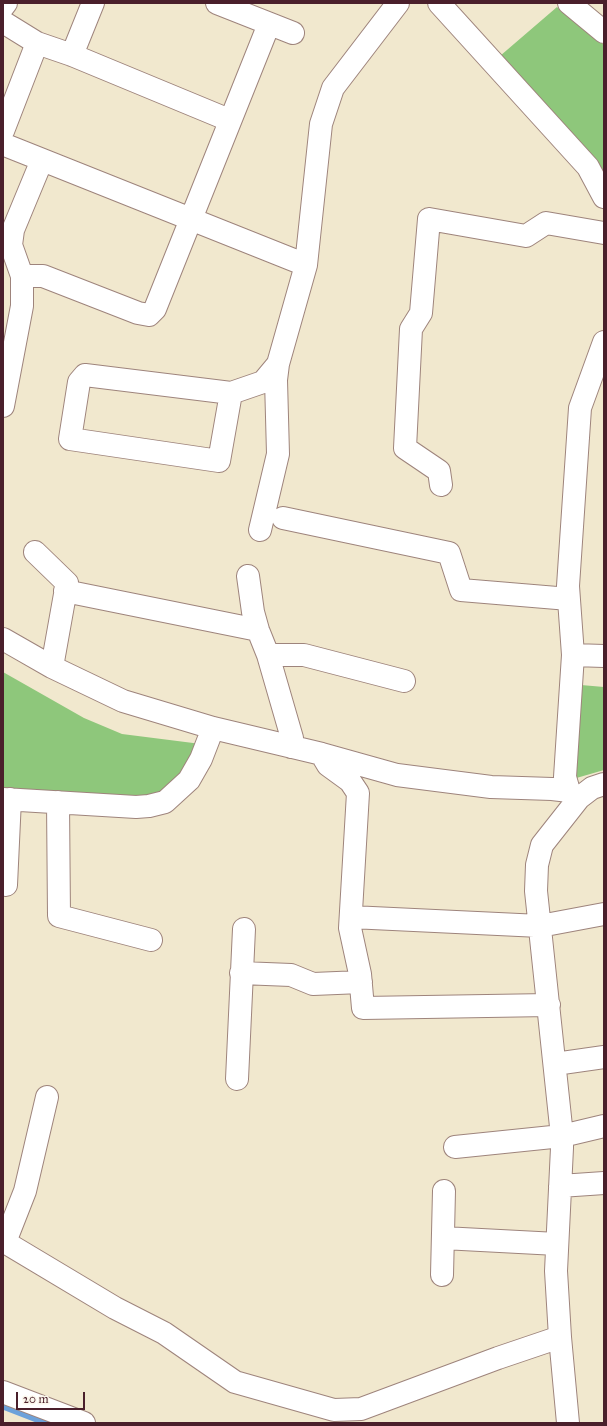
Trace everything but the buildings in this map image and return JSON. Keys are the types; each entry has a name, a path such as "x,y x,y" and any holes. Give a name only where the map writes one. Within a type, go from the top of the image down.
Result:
{"street":[{"path":"3,7 6,3"},
{"path":"72,55 93,3"},
{"path":"217,3 293,33"},
{"path":"260,530 278,454 276,380 278,364 306,265 321,124 333,88 398,3"},
{"path":"439,3 588,167 604,197"},
{"path":"569,3 604,32"},
{"path":"3,22 37,44 72,55 229,120"},
{"path":"22,276 43,276 138,313 149,315 155,309 229,120 269,24"},
{"path":"3,131 37,44"},
{"path":"3,142 6,145 42,160 306,265"},
{"path":"3,406 12,307 22,276 7,245 42,160"},
{"path":"441,485 439,471 405,448 411,329 422,313 429,218 526,236 546,223 604,233"},
{"path":"574,795 565,777 573,655 568,586 580,408 604,342"},
{"path":"231,393 219,461 70,439 79,382 85,376 231,393 263,382 278,364"},
{"path":"283,518 449,553 461,590 569,600"},
{"path":"35,552 67,583 52,666"},
{"path":"248,576 253,612 258,630 268,655 292,738 291,747"},
{"path":"66,592 258,630"},
{"path":"3,639 52,666 123,701 213,728 322,754 397,775 491,787 552,789 574,795"},
{"path":"268,655 304,656 404,681"},
{"path":"573,655 604,656"},
{"path":"6,885 7,799 136,807 149,806 165,802 189,780 201,759 213,728"},
{"path":"322,754 328,765 350,781 358,793 350,928 361,982 363,1008 549,1005"},
{"path":"568,1423 560,1337 556,1271 562,1136 536,891 537,865 542,845 574,795 604,784"},
{"path":"58,802 59,916 151,940"},
{"path":"351,917 540,926 604,914"},
{"path":"237,1079 244,929"},
{"path":"241,973 291,975 312,984 361,982"},
{"path":"555,1064 604,1057"},
{"path":"47,1097 25,1191 4,1242 115,1308 164,1333 235,1382 334,1410 361,1409 498,1358 560,1337"},
{"path":"455,1147 562,1136 604,1126"},
{"path":"560,1186 604,1183"},
{"path":"442,1275 444,1191"},
{"path":"443,1238 557,1244"},
{"path":"3,1392 84,1423"}],"green space":[{"path":"557,7 604,45 604,180 500,56"},
{"path":"3,672 84,718 122,734 201,744 164,797 3,793"},
{"path":"581,685 604,687 604,770 573,779"}],"waterway":[{"path":"3,1406 47,1423"}]}
